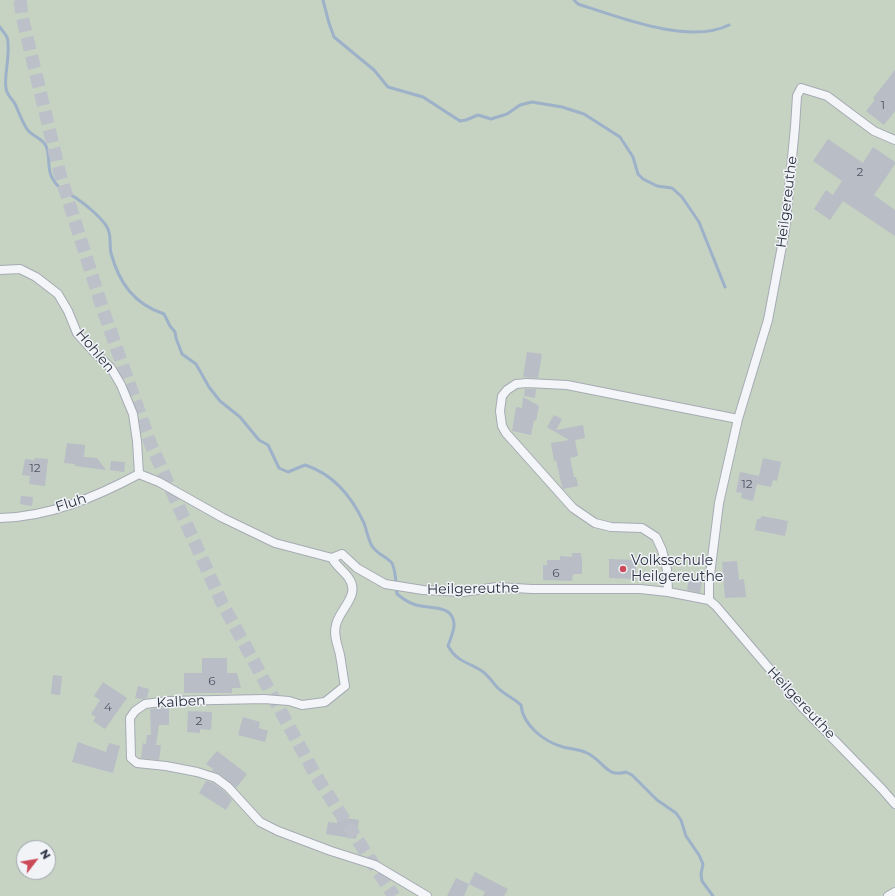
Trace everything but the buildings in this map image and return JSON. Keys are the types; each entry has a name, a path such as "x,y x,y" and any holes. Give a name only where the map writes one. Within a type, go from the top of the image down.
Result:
{"street":[{"name":"Heilgereuthe","path":"709,600 709,583 719,503 738,419 768,320 785,230 797,96 801,88 827,96 874,131 895,140"},
{"name":"Hohlen","path":"0,270 20,269 36,277 58,294 68,311 77,333 111,368 121,385 133,414 137,440 139,474"},
{"path":"668,592 667,570 662,550 656,536 642,528 611,527 595,523 573,508 506,433 502,426 500,411 502,396 507,390 516,384 527,383 567,385 738,419"},
{"name":"Heilgereuthe","path":"139,474 159,482 223,518 275,543 332,558 342,554 357,568 385,584 423,590 463,592 497,586 532,589 640,589 668,592 709,600 716,606 802,707 895,804"},
{"name":"Fluh","path":"0,518 16,518 42,513 114,488 139,474"},
{"name":"Kalben","path":"332,558 337,566 349,577 352,587 349,602 340,614 336,624 335,635 340,654 345,686 325,702 302,705 289,701 264,699 169,701 145,704 135,710 130,718 131,758 137,763 166,766 197,772 216,778 228,787 260,822 278,831 331,851 375,865 427,896"},
{"path":"888,896 895,892"}],"green space":[{"path":"0,0 895,0 895,896 0,896"}],"waterway":[{"path":"323,0 334,37 374,70 388,87 423,97 460,121 478,115 491,119 507,114 520,105 532,102 562,107 584,114 620,137 633,157 638,174 643,179 657,186 672,188 682,197 699,222 725,287"},
{"path":"574,0 578,4 613,16 674,31 694,32 713,30 729,25"},
{"path":"0,27 7,37 8,44 6,83 8,94 15,104 29,132 42,141 46,146 51,176 54,181 60,188 93,211 107,227 109,233 110,250 114,264 118,274 129,291 153,310 164,314 175,332 182,354 196,364 209,387 220,401 240,417 259,440 268,445 279,468 288,472 305,465 333,480 354,504 364,523 372,546 393,565 397,594 413,604 446,610 453,618 453,633 448,646 459,659 482,671 499,689 521,705 526,720 542,737 556,745 578,750 593,756 609,771 614,773 626,772 632,775 657,800 676,813 681,820 686,836 699,855 703,864 701,874 702,881 713,896"}],"tunnel":[{"path":"20,0 22,16 60,174 103,310 151,445 222,603 316,776 394,896"}],"place":[{"name":"Volksschule Heilgereuthe","path":"623,569"}]}
